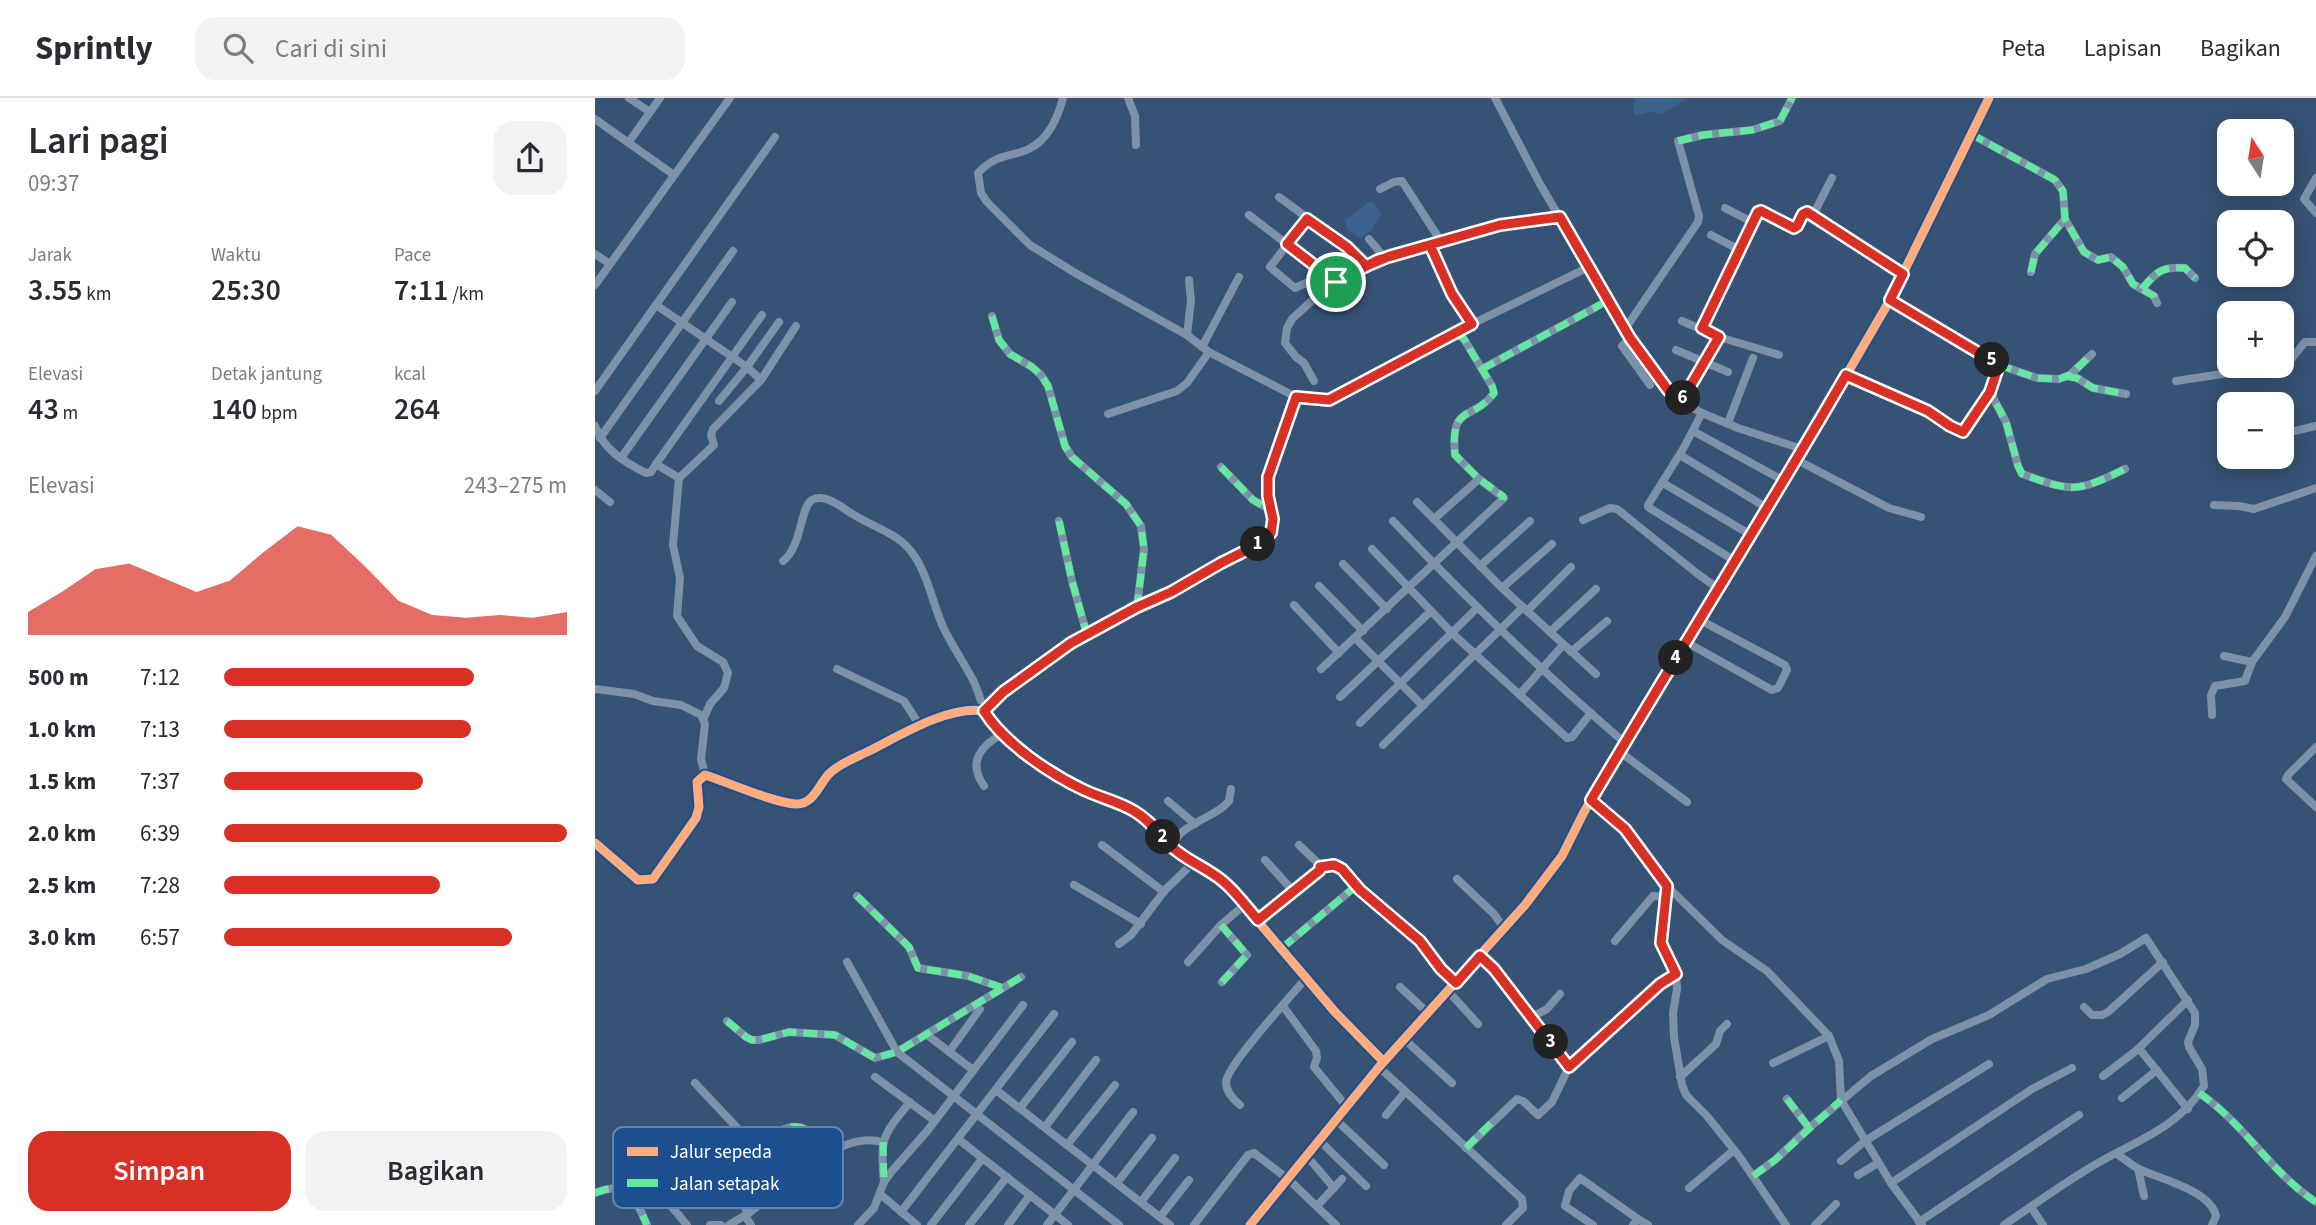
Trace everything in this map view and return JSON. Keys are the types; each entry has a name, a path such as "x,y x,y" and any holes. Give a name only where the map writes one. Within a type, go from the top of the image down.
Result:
{"street":[{"path":"629,98 650,112"},
{"path":"629,142 660,98"},
{"path":"595,285 730,98"},
{"path":"1063,98 1058,116 1036,146 1005,155 990,162 978,173 981,193 1030,245 1187,335 1206,350 1296,397 1329,400 1472,324 1589,267"},
{"path":"1128,98 1135,116 1136,145"},
{"path":"1625,328 1693,233 1698,222 1699,216 1678,141 1703,135 1752,130 1780,121 1792,98"},
{"path":"1250,1225 1381,1064 1480,956 1542,884 1562,856 1622,747 1800,455 1890,300 1989,98"},
{"path":"1498,99 1560,217 1630,338 1668,390 1681,402 1702,413 1800,455 1889,508 1921,517"},
{"path":"596,121 674,175"},
{"path":"1971,134 2055,180 2063,191 2065,219 2084,252 2098,260 2111,257 2123,267 2133,284 2154,296 2157,303"},
{"path":"595,391 775,137"},
{"path":"1813,215 1832,178"},
{"path":"2316,178 2304,199 2316,213"},
{"path":"1380,189 1402,181 1441,243"},
{"path":"1279,197 1347,247 1366,266"},
{"path":"1725,208 1752,222"},
{"path":"1702,328 1738,248 1761,211 1794,228 1804,212 1813,215 1903,274"},
{"path":"1249,215 1336,282"},
{"path":"1314,380 1304,363 1285,343 1287,328 1292,319 1336,282 1384,257 1500,225 1560,217"},
{"path":"1307,219 1270,267 1295,288 1326,274"},
{"path":"2031,272 2035,254 2065,219"},
{"path":"1711,235 1738,248"},
{"path":"1369,239 1384,257"},
{"path":"1430,245 1452,294 1472,324"},
{"path":"600,438 733,251"},
{"path":"595,254 610,264"},
{"path":"2143,289 2154,274 2171,267 2185,268 2195,278"},
{"path":"1108,414 1177,391 1187,383 1206,350 1239,277"},
{"path":"1187,335 1191,301 1189,280"},
{"path":"1482,369 1609,300"},
{"path":"1890,300 1999,365 2037,378 2059,379 2066,376 2092,354"},
{"path":"621,458 732,302"},
{"path":"656,305 747,367 761,380"},
{"path":"595,426 600,438 615,456 651,472 762,315"},
{"path":"992,316 999,340 1010,354 1032,367 1048,386 1065,446 1080,466 1126,504 1141,526 1144,549 1137,607"},
{"path":"1682,321 1719,337 1779,355"},
{"path":"719,401 779,322"},
{"path":"705,775 701,759 704,718 710,704 724,688 728,673 723,662 698,646 677,616 680,578 674,545 679,478 713,447 713,429 761,380 796,327"},
{"path":"1321,669 1504,498 1479,479 1455,455 1453,435 1457,423 1466,412 1493,396 1492,386 1464,340 1456,333"},
{"path":"1681,402 1719,337"},
{"path":"1630,338 1622,346 1650,385"},
{"path":"2294,356 2305,342 2316,342"},
{"path":"1676,350 1728,372"},
{"path":"1728,423 1753,358"},
{"path":"1846,375 1928,411 1963,432 1990,392 1999,365"},
{"path":"2176,381 2217,375"},
{"path":"2066,376 2077,378 2093,388 2126,394"},
{"path":"1990,392 2005,422 2022,474 2052,484 2077,487 2086,486 2125,469"},
{"path":"705,775 799,805 808,801 830,773 941,717 960,712 984,711 1003,692 1047,659 1137,607 1171,592 1257,545 1271,533 1273,519 1268,496 1268,477 1296,397"},
{"path":"1702,413 1680,455 1648,505 1650,510 1735,561"},
{"path":"2294,431 2316,426"},
{"path":"1693,430 1784,481"},
{"path":"1680,455 1767,508"},
{"path":"656,464 679,478"},
{"path":"1221,467 1253,500 1271,510"},
{"path":"1434,519 1479,479"},
{"path":"1663,483 1751,535"},
{"path":"2214,505 2254,509 2316,488"},
{"path":"595,490 610,502"},
{"path":"783,561 790,556 808,505 814,499 823,498 895,537 910,550 925,575 945,629 975,683 984,711 1003,734 1061,778 1135,811 1147,819 1172,847 1192,864 1214,874 1258,920 1405,1092 1522,1199 1523,1208 1506,1225"},
{"path":"1417,502 1502,588 1596,674"},
{"path":"1583,520 1610,508 1617,509 1719,589"},
{"path":"1059,521 1087,635"},
{"path":"1393,521 1500,631 1591,713 1622,747 1687,802"},
{"path":"1480,566 1530,521"},
{"path":"1502,588 1552,544"},
{"path":"1372,549 1453,634 1567,738 1572,737 1591,713"},
{"path":"2212,715 2211,695 2215,686 2245,681 2252,662 2285,617 2316,556"},
{"path":"1343,564 1387,609"},
{"path":"1383,745 1500,631 1571,567"},
{"path":"1319,586 1363,631"},
{"path":"1550,632 1596,589"},
{"path":"1294,605 1339,653"},
{"path":"1360,723 1477,608"},
{"path":"1341,696 1431,611"},
{"path":"1686,642 1772,690 1778,688 1787,670 1785,665 1700,620"},
{"path":"1571,652 1607,621"},
{"path":"1355,638 1423,706"},
{"path":"1520,694 1563,645"},
{"path":"2224,656 2252,662"},
{"path":"837,669 904,701 921,726"},
{"path":"595,689 634,694 653,701 681,705 704,718"},
{"path":"984,786 977,773 979,753 990,741 1003,734"},
{"path":"2316,747 2286,779 2313,804 2316,793"},
{"path":"595,843 638,880 653,879 696,818 699,807 697,782 705,775"},
{"path":"1172,847 1181,832 1224,806 1229,801 1231,789"},
{"path":"1591,800 1625,829 1667,886 1723,940 1767,971 1829,1035 1839,1060 1841,1100 1878,1163 1920,1224 2079,1115"},
{"path":"1168,801 1195,824"},
{"path":"1102,845 1164,892"},
{"path":"1299,845 1320,867 1338,866 1356,886 1420,941 1478,1024"},
{"path":"1265,860 1294,892"},
{"path":"1119,944 1131,935 1164,892 1192,864"},
{"path":"1258,920 1320,870 1320,867"},
{"path":"1457,878 1494,914 1504,928"},
{"path":"1074,885 1141,924"},
{"path":"1282,948 1356,886"},
{"path":"1667,886 1661,943 1676,974 1674,1025 1680,1077 1686,1095 1734,1150 1786,1225"},
{"path":"856,896 909,947 918,968 968,976 1003,988"},
{"path":"1615,942 1654,896 1666,897"},
{"path":"1188,962 1221,925 1244,905"},
{"path":"1221,925 1247,955 1222,982"},
{"path":"1753,1176 1871,1076 1932,1039 1989,1015 2052,976 2086,969 2120,954 2146,938 2188,1000 2196,1018 2189,1037 2189,1047 2203,1075 2204,1086 2187,1109 2145,1139 2104,1160 2004,1225"},
{"path":"1480,956 1494,969 1569,1067"},
{"path":"848,962 897,1052 1119,1225"},
{"path":"2084,1007 2092,1015 2108,1012 2162,962"},
{"path":"1466,1148 1517,1099 1538,1115 1543,1112 1552,1102 1569,1067 1660,984 1676,974"},
{"path":"1240,1105 1229,1093 1227,1077 1253,1040 1307,977"},
{"path":"727,1021 752,1040 789,1032 835,1035 875,1058 897,1052 1021,978"},
{"path":"1400,987 1428,1013"},
{"path":"1532,1017 1547,1009 1560,994"},
{"path":"2103,1076 2137,1050 2188,1000"},
{"path":"884,1182 935,1121 1023,1005"},
{"path":"1283,1006 1316,1051 1314,1068 1346,1106"},
{"path":"949,1052 980,1009"},
{"path":"901,1212 1054,1014"},
{"path":"1680,1077 1716,1044 1720,1031 1727,1024"},
{"path":"926,1034 973,1070"},
{"path":"1773,1063 1829,1035"},
{"path":"1404,1039 1452,1083"},
{"path":"1020,1108 1072,1042"},
{"path":"2137,1050 2141,1051 2187,1109"},
{"path":"1045,1127 1096,1060"},
{"path":"1840,1161 1865,1141 1989,1064"},
{"path":"1891,1183 2032,1089 2072,1068"},
{"path":"2122,1098 2157,1070"},
{"path":"875,1077 935,1121"},
{"path":"695,1083 736,1127"},
{"path":"1067,1145 1115,1085"},
{"path":"996,1090 1170,1225"},
{"path":"1386,1115 1405,1092"},
{"path":"2199,1093 2230,1117 2300,1191 2316,1202"},
{"path":"1787,1099 1809,1128"},
{"path":"858,1225 874,1209 884,1182 883,1142 886,1134 910,1102"},
{"path":"1047,1225 1133,1112"},
{"path":"1335,1119 1384,1165"},
{"path":"1117,1183 1151,1138"},
{"path":"958,1139 1067,1225"},
{"path":"1318,1139 1366,1186"},
{"path":"843,1146 852,1141 883,1142"},
{"path":"1689,1188 1734,1150"},
{"path":"1194,1225 1250,1153 1257,1154 1288,1179 1336,1225"},
{"path":"2117,1154 2138,1169 2190,1189 2215,1210 2216,1216 2211,1225"},
{"path":"1306,1155 1334,1188"},
{"path":"1141,1202 1175,1158"},
{"path":"931,1225 982,1159"},
{"path":"1858,1175 1878,1163"},
{"path":"2138,1169 2144,1196"},
{"path":"969,1225 1007,1177"},
{"path":"1593,1225 1565,1206 1569,1191 1580,1178 1636,1222 1647,1225"},
{"path":"1317,1206 1342,1179"},
{"path":"1160,1217 1189,1180"},
{"path":"595,1194 613,1188"},
{"path":"880,1194 916,1225"},
{"path":"1008,1225 1030,1195"},
{"path":"1815,1225 1836,1204"},
{"path":"2031,1207 2043,1225"},
{"path":"640,1208 647,1225"},
{"path":"673,1208 688,1225"},
{"path":"742,1208 751,1225"},
{"path":"729,1225 755,1208"},
{"path":"710,1225 721,1225"}],"water":[{"path":"1632,98 1688,98 1663,114 1650,112 1635,116 1633,104 1636,101"},
{"path":"1370,201 1381,213 1372,230 1360,238 1347,229 1345,220"}],"marked path":[{"path":"1678,141 1703,135 1752,130 1780,121 1792,98"},
{"path":"1971,134 2055,180 2063,191 2065,219 2084,252 2098,260 2111,257 2123,267 2133,284 2154,296 2157,303"},
{"path":"2031,272 2035,254 2065,219"},
{"path":"2142,289 2156,274 2165,269 2185,268 2195,278"},
{"path":"1482,369 1609,300"},
{"path":"1890,300 1999,365 2037,378 2059,379 2070,375 2092,354"},
{"path":"992,316 999,340 1010,354 1032,367 1048,386 1065,446 1072,457 1126,504 1141,526 1144,549 1137,607"},
{"path":"1456,333 1464,339 1494,393 1460,420 1454,438 1455,455 1479,479 1503,496 1503,500"},
{"path":"1999,365 1990,392 2006,422 2022,474 2052,484 2076,487 2094,483 2125,469"},
{"path":"1846,375 1928,411 1950,426 1963,431 1990,392"},
{"path":"2066,376 2077,378 2093,388 2126,394"},
{"path":"984,711 1010,687 1065,648 1264,541 1273,524 1267,483 1296,397"},
{"path":"1221,467 1253,500 1271,510"},
{"path":"1059,521 1087,635"},
{"path":"1320,867 1332,866 1341,869 1356,886"},
{"path":"1282,948 1356,886 1420,941 1435,961"},
{"path":"857,896 909,947 918,968 968,976 1003,988"},
{"path":"1221,925 1247,955 1222,982"},
{"path":"727,1021 752,1040 789,1032 835,1035 875,1058 897,1052 1021,977"},
{"path":"2199,1093 2230,1119 2285,1177 2316,1202"},
{"path":"1787,1099 1809,1128"},
{"path":"1753,1176 1775,1160 1841,1100"},
{"path":"1466,1148 1494,1120"},
{"path":"792,1127 799,1127"},
{"path":"883,1142 884,1182"},
{"path":"595,1193 613,1188"},
{"path":"639,1208 647,1225"}],"cycle path":[{"path":"1250,1225 1379,1067 1525,905 1562,856 1584,812 1653,695 1797,460 1890,300 1989,98"},
{"path":"595,843 638,880 653,879 696,818 699,807 697,782 705,775 777,800 803,803 813,796 831,772 849,760 940,717 970,710 984,711 1003,734 1041,764 1061,778 1147,819 1172,847 1192,864 1214,874 1244,905 1335,1012 1383,1061"}],"route":[{"path":"1336,282 1287,244 1307,219 1347,247 1366,266 1378,260 1384,257 1500,225 1560,217 1630,338 1668,390 1681,402 1719,337 1702,328 1738,248 1758,212 1761,211 1794,228 1804,212 1807,212 1903,274 1890,300 1999,365 1990,392 1963,432 1928,411 1846,375 1591,800 1625,829 1667,886 1661,943 1676,974 1660,984 1569,1067 1494,969 1480,956 1456,983 1441,969 1420,941 1360,890 1338,866 1320,867 1300,888 1258,920 1214,874 1192,864 1172,847 1147,819 1061,778 1003,734 984,711 1003,692 1071,643 1257,545 1271,533 1273,519 1268,496 1268,477 1296,397 1324,401 1340,396 1472,324 1452,294 1430,245 1390,256 1378,260 1336,282"}]}
